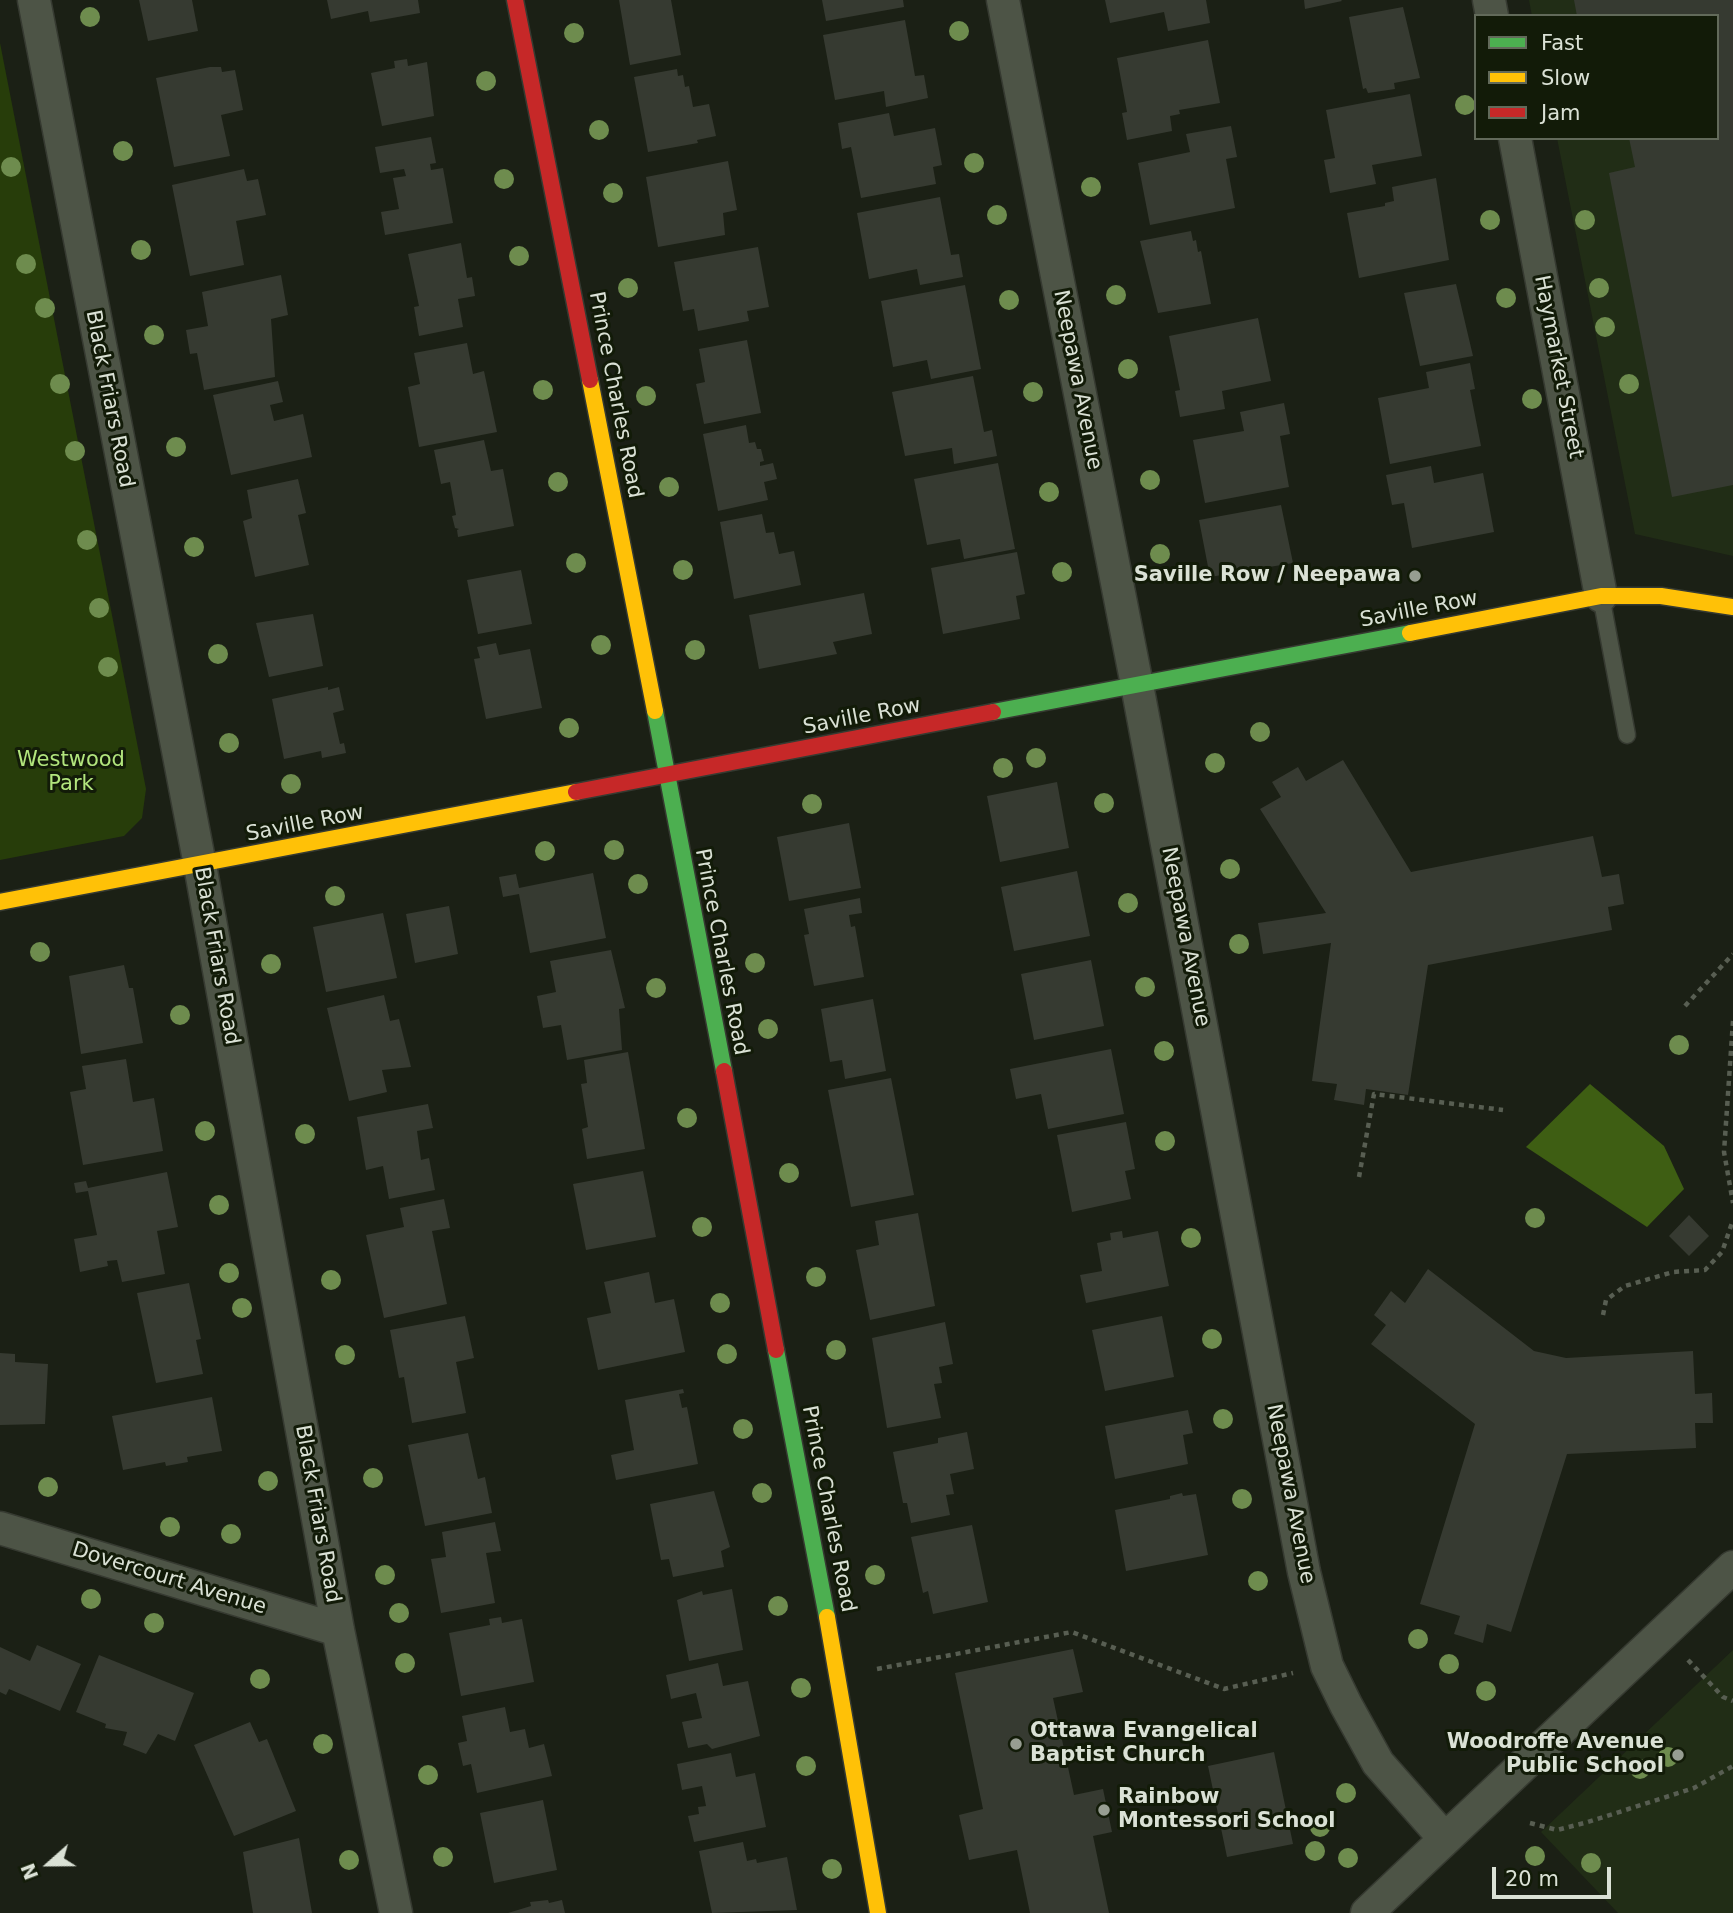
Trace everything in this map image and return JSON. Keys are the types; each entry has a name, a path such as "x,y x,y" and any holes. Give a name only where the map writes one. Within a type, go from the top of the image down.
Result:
{"street":[{"name":"Black Friars Road","path":"34,0 200,865 338,1630 396,1913"},
{"name":"Prince Charles Road","path":"515,0 838,1676 878,1913"},
{"name":"Neepawa Avenue","path":"1003,0 1137,685 1304,1572 1326,1666 1378,1763 1445,1839"},
{"name":"Haymarket Street","path":"1515,140 1601,596"},
{"name":"Saville Row","path":"0,902 666,777 1601,596 1661,596 1733,607"},
{"name":"Dovercourt Avenue","path":"0,1528 338,1630"},
{"path":"1367,1913 1733,1567"}],"lane":[{"path":"1601,596 1627,735"}],"path":[{"path":"1685,1006 1733,954"},
{"path":"1733,1021 1724,1152 1733,1203"},
{"path":"1359,1177 1374,1094 1503,1110"},
{"path":"1603,1315 1606,1300 1625,1286 1673,1272 1705,1270 1722,1252 1733,1220"},
{"path":"838,1676 1072,1632 1224,1689 1326,1666"},
{"path":"1683,1654 1723,1697 1733,1701"},
{"path":"1530,1823 1557,1830 1588,1822 1694,1788 1733,1766"}],"shaded area":[{"path":"1529,0 1733,0 1733,556 1635,534 1557,140 1719,140 1719,14 1532,14"},
{"path":"1590,1084 1664,1146 1684,1189 1647,1227 1526,1147"},
{"name":"Woodroffe Avenue Public School","path":"1733,1650 1733,1913 1618,1913 1541,1832"}],"green space":[{"name":"Westwood Park","path":"0,43 146,789 142,818 124,836 0,860"}],"building":[{"path":"139,0 192,0 198,31 148,41"},
{"path":"327,0 418,0 420,13 370,22 368,11 331,19"},
{"path":"619,0 671,0 681,55 630,65"},
{"path":"822,0 903,0 904,7 826,21"},
{"path":"1105,0 1206,0 1210,23 1168,31 1164,12 1110,23"},
{"path":"1304,0 1341,0 1342,1 1305,9"},
{"path":"1574,0 1733,0 1733,485 1672,497 1609,173 1635,167 1629,140 1719,140 1719,14 1577,14"},
{"path":"1403,7 1420,78 1394,83 1395,89 1368,93 1366,88 1363,89 1349,17"},
{"path":"905,20 915,76 924,75 928,98 886,107 884,91 835,100 823,35"},
{"path":"1208,40 1220,103 1179,110 1180,114 1170,116 1172,131 1127,140 1122,113 1127,112 1117,58"},
{"path":"407,59 408,66 427,62 434,116 382,126 371,73 395,68 394,61"},
{"path":"221,67 222,72 235,70 243,110 221,115 230,156 174,167 156,78"},
{"path":"677,69 678,76 683,75 685,87 689,86 693,107 709,104 716,136 697,140 698,143 648,152 634,77"},
{"path":"1410,94 1422,156 1372,165 1376,184 1330,193 1324,160 1335,158 1326,110"},
{"path":"889,113 894,136 935,128 942,165 933,167 936,184 861,198 851,147 842,149 838,123"},
{"path":"1231,126 1237,157 1226,159 1235,208 1150,225 1138,163 1190,152 1186,134"},
{"path":"431,137 436,163 430,164 431,170 443,168 453,223 385,235 381,212 399,209 393,178 406,176 404,169 380,173 375,147"},
{"path":"728,161 737,210 723,213 725,235 658,247 646,177"},
{"path":"244,169 247,181 258,179 266,215 236,221 244,265 190,276 172,185"},
{"path":"1436,178 1449,260 1359,278 1347,213 1385,206 1385,203 1394,201 1392,187"},
{"path":"940,197 951,255 959,254 963,277 920,285 917,269 869,279 857,213"},
{"path":"1191,231 1198,252 1201,251 1211,304 1158,313 1140,241"},
{"path":"461,243 467,278 472,277 475,296 458,299 463,327 419,336 414,307 419,306 408,254"},
{"path":"758,247 769,307 747,311 749,321 698,331 694,309 683,311 674,262"},
{"path":"281,275 288,315 271,319 275,377 204,390 197,353 190,354 186,330 208,326 202,292"},
{"path":"1456,284 1473,356 1420,366 1404,293"},
{"path":"965,285 981,369 931,379 927,360 893,367 881,301"},
{"path":"1258,318 1271,381 1222,391 1225,409 1180,417 1175,391 1180,390 1169,336"},
{"path":"747,340 761,413 704,424 696,384 705,382 699,349"},
{"path":"467,343 473,374 484,371 497,432 419,447 408,387 420,384 414,353"},
{"path":"1470,363 1475,389 1470,390 1481,446 1390,464 1378,398 1429,388 1426,372"},
{"path":"973,376 984,432 992,430 997,456 954,464 952,448 905,456 892,392"},
{"path":"278,381 283,402 270,405 274,421 303,414 312,457 231,475 213,395"},
{"path":"1284,403 1290,434 1280,436 1289,487 1205,503 1193,440 1244,431 1240,412"},
{"path":"746,425 749,443 755,442 757,449 761,449 764,461 760,462 760,466 773,463 777,479 764,482 768,500 718,511 703,434"},
{"path":"484,440 491,471 503,469 514,526 458,537 459,529 455,528 452,516 456,515 450,482 441,484 434,450"},
{"path":"998,463 1015,549 964,559 960,539 927,545 914,479"},
{"path":"1431,466 1434,483 1483,473 1494,532 1412,548 1404,503 1392,505 1386,475"},
{"path":"298,479 306,513 298,515 309,565 255,577 243,521 252,518 247,490"},
{"path":"1281,505 1293,563 1210,577 1199,520"},
{"path":"762,514 766,533 774,532 779,554 794,551 801,585 734,599 720,522"},
{"path":"1017,552 1025,594 1016,596 1020,619 943,634 931,568"},
{"path":"521,570 532,624 478,634 467,580"},
{"path":"864,593 872,634 833,642 837,654 759,669 749,615"},
{"path":"313,614 323,666 269,677 256,623"},
{"path":"496,643 499,655 530,649 542,708 486,719 474,659 480,658 477,647"},
{"path":"328,687 328,690 339,687 344,710 333,713 340,744 344,743 346,753 322,758 321,751 284,759 272,699"},
{"path":"1343,760 1411,872 1593,836 1602,877 1619,874 1624,904 1608,907 1612,930 1428,965 1408,1095 1366,1089 1364,1105 1334,1100 1337,1084 1312,1081 1331,943 1263,954 1258,923 1326,913 1260,809 1281,797 1272,782 1298,767 1306,781"},
{"path":"1057,782 1069,848 1000,862 987,796"},
{"path":"849,823 861,888 789,901 777,837"},
{"path":"1077,871 1090,936 1014,951 1001,887"},
{"path":"593,873 606,938 530,953 519,894 503,897 499,877 516,874 519,888"},
{"path":"860,898 862,913 849,915 851,927 855,926 864,977 814,986 804,935 809,934 804,909"},
{"path":"449,906 458,954 415,963 406,914"},
{"path":"383,913 397,978 326,992 313,927"},
{"path":"611,950 625,1008 619,1009 622,1050 567,1060 561,1025 543,1028 537,996 556,992 550,961"},
{"path":"1091,960 1104,1026 1034,1040 1021,974"},
{"path":"124,965 129,988 133,988 143,1043 81,1054 69,976"},
{"path":"384,995 390,1021 399,1019 411,1067 382,1070 387,1092 349,1101 327,1008"},
{"path":"873,999 886,1071 845,1079 842,1060 830,1062 821,1009"},
{"path":"1111,1049 1124,1114 1048,1129 1041,1094 1016,1099 1010,1069"},
{"path":"628,1052 645,1149 587,1159 582,1129 588,1127 581,1084 587,1083 584,1060"},
{"path":"126,1059 133,1102 154,1098 163,1151 83,1165 70,1092 86,1089 82,1066"},
{"path":"891,1078 914,1195 851,1207 828,1090"},
{"path":"428,1104 433,1128 417,1131 421,1160 429,1158 435,1190 389,1199 383,1166 366,1170 357,1117"},
{"path":"1126,1122 1135,1169 1125,1171 1131,1199 1072,1212 1057,1135"},
{"path":"643,1171 656,1237 586,1250 573,1184"},
{"path":"167,1172 178,1227 157,1231 165,1274 122,1282 117,1260 107,1261 108,1266 80,1272 74,1239 97,1235 88,1191 76,1193 74,1183 86,1181 88,1188"},
{"path":"444,1199 450,1228 432,1231 447,1304 384,1318 366,1235 404,1227 400,1208"},
{"path":"918,1213 935,1306 870,1320 856,1250 879,1245 875,1221"},
{"path":"1689,1215 1709,1236 1689,1256 1669,1236"},
{"path":"1122,1231 1123,1238 1158,1231 1169,1286 1086,1303 1080,1275 1102,1271 1097,1243 1111,1240 1110,1233"},
{"path":"1428,1269 1534,1351 1566,1358 1693,1351 1695,1394 1712,1393 1713,1423 1695,1423 1696,1448 1567,1454 1511,1632 1487,1624 1483,1643 1454,1634 1460,1616 1420,1604 1475,1424 1371,1344 1386,1325 1374,1315 1391,1291 1405,1303"},
{"path":"649,1272 655,1303 674,1299 685,1352 598,1370 587,1318 611,1313 604,1282"},
{"path":"189,1283 201,1339 196,1340 203,1374 156,1383 137,1293"},
{"path":"465,1316 474,1358 456,1362 466,1413 412,1423 404,1377 399,1378 390,1330"},
{"path":"1162,1316 1174,1377 1105,1391 1092,1330"},
{"path":"945,1322 953,1364 939,1367 942,1383 934,1384 941,1418 887,1428 872,1338"},
{"path":"0,1353 15,1354 15,1362 48,1364 45,1424 0,1425"},
{"path":"683,1389 684,1393 679,1394 682,1408 687,1407 698,1464 616,1480 611,1455 634,1450 625,1400"},
{"path":"212,1397 222,1451 187,1457 188,1462 166,1466 165,1462 123,1470 112,1416"},
{"path":"1188,1410 1193,1433 1183,1435 1188,1464 1115,1479 1105,1426"},
{"path":"967,1432 974,1469 950,1474 954,1494 946,1495 950,1515 911,1523 907,1503 903,1503 893,1452 938,1443 938,1438"},
{"path":"468,1433 478,1479 485,1477 492,1513 425,1526 408,1445"},
{"path":"714,1491 730,1547 721,1551 724,1567 673,1577 669,1559 661,1560 650,1504"},
{"path":"1182,1493 1183,1496 1196,1494 1208,1555 1126,1571 1115,1510 1170,1499 1170,1496"},
{"path":"495,1522 501,1551 486,1553 495,1603 441,1613 431,1559 446,1557 442,1532"},
{"path":"972,1525 988,1602 933,1614 928,1591 923,1593 911,1537"},
{"path":"732,1589 743,1650 689,1661 677,1600 702,1591 703,1595"},
{"path":"501,1617 502,1623 522,1619 534,1682 461,1696 449,1633 490,1625 489,1619"},
{"path":"37,1645 81,1664 60,1711 9,1689 6,1695 0,1692 0,1647 30,1661"},
{"name":"Ottawa Evangelical Baptist Church","path":"1073,1649 1083,1692 1053,1698 1074,1795 1103,1789 1112,1832 1093,1836 1109,1913 1030,1913 1017,1850 969,1860 959,1815 983,1809 955,1673"},
{"path":"99,1655 194,1693 175,1741 158,1734 146,1754 123,1745 127,1732 105,1728 106,1724 76,1712"},
{"path":"718,1663 723,1686 748,1681 760,1736 712,1749 707,1744 688,1748 682,1722 702,1718 696,1693 671,1699 666,1675"},
{"path":"505,1707 510,1732 525,1729 529,1748 544,1744 552,1776 477,1793 471,1764 463,1766 458,1743 467,1741 462,1716"},
{"path":"250,1722 259,1742 267,1739 296,1811 234,1836 194,1745"},
{"path":"1274,1752 1293,1844 1227,1857 1208,1766"},
{"path":"731,1753 736,1777 755,1773 766,1827 694,1842 688,1816 699,1814 698,1807 706,1806 702,1786 682,1790 677,1764"},
{"path":"543,1800 557,1870 494,1883 480,1813"},
{"path":"299,1838 312,1913 253,1913 243,1852"},
{"path":"743,1842 747,1861 756,1859 757,1863 787,1857 797,1910 712,1913 699,1851"},
{"path":"548,1900 549,1903 562,1900 565,1913 508,1913 531,1906 530,1902"}],"traffic: fast":[{"path":"993,712 1410,633"},
{"path":"655,711 724,1071"},
{"path":"776,1350 827,1617"}],"traffic: slow":[{"path":"590,380 655,711"},
{"path":"1410,633 1601,596 1661,596 1733,607"},
{"path":"0,902 576,792"},
{"path":"827,1617 878,1913"}],"traffic: jam":[{"path":"515,0 590,380"},
{"path":"576,792 993,712"},
{"path":"724,1071 776,1350"}],"place":[{"name":"Saville Row / Neepawa","path":"1415,576"},
{"name":"Ottawa Evangelical Baptist Church","path":"1016,1744"},
{"name":"Woodroffe Avenue Public School","path":"1678,1755"},
{"name":"Rainbow Montessori School","path":"1104,1810"}]}
